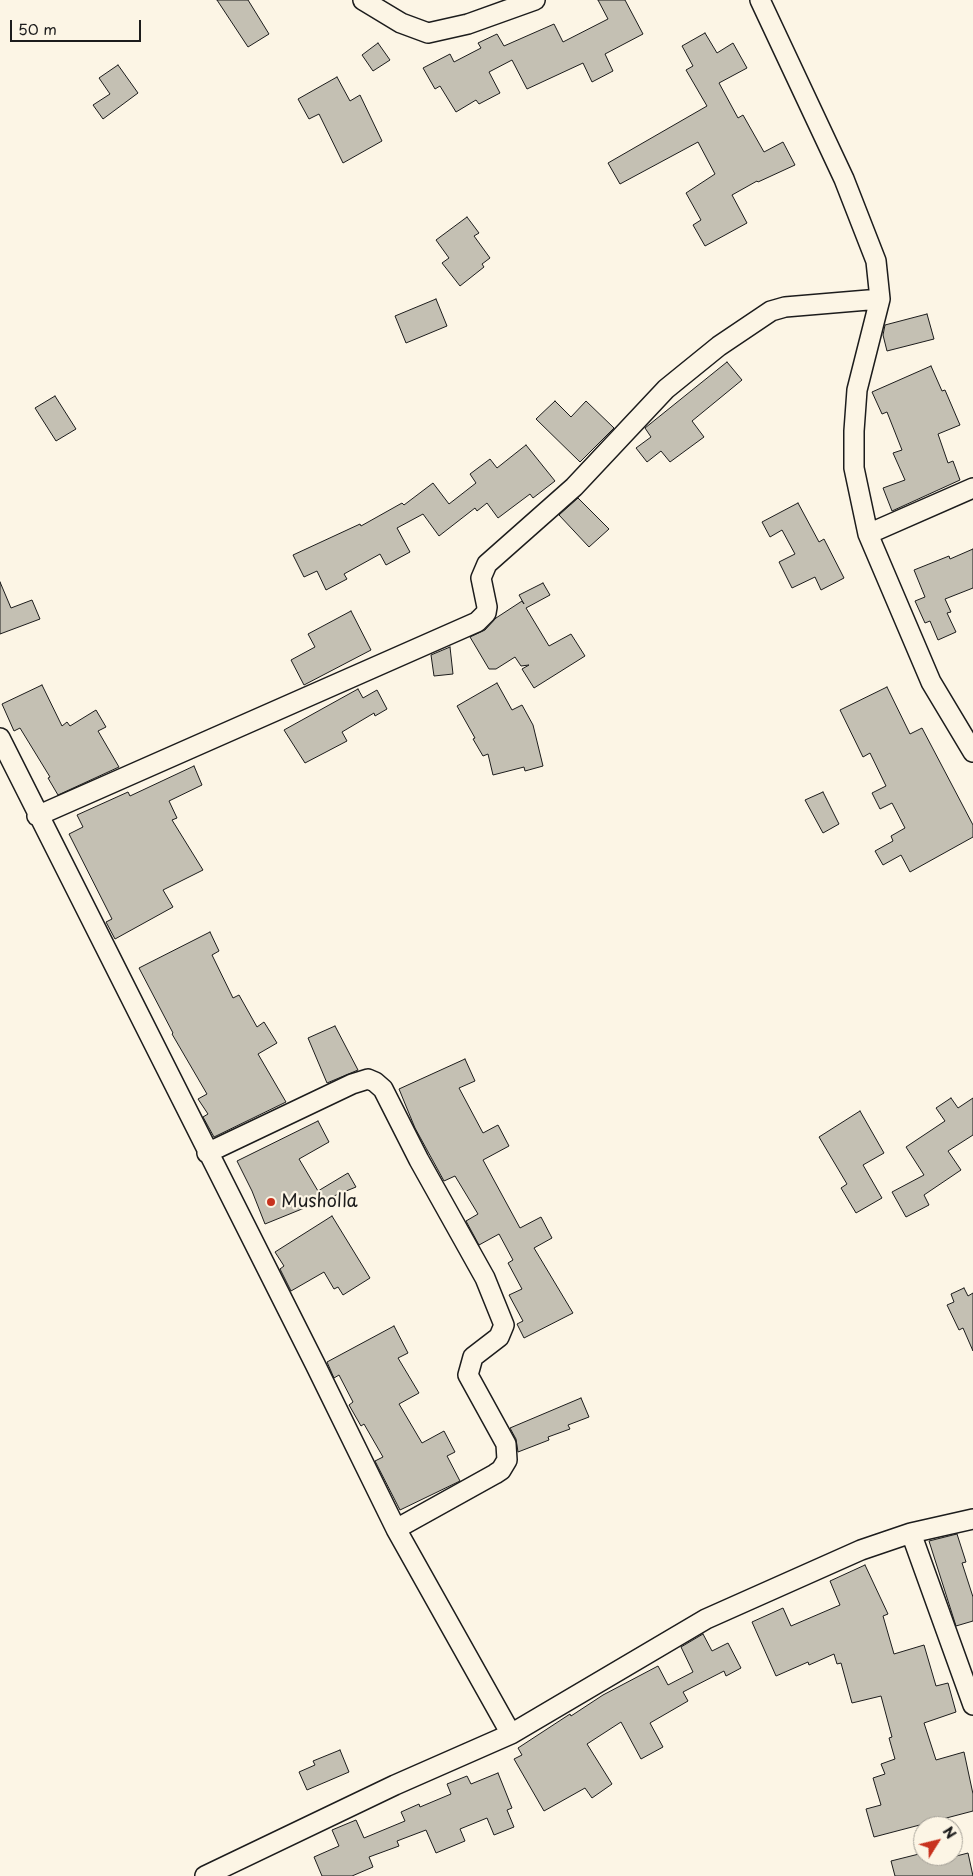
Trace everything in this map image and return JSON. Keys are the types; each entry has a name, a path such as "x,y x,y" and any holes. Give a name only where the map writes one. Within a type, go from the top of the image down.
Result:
{"street":[{"path":"363,0 401,23 428,33 468,24 535,0"},
{"path":"760,0 805,92 866,232 876,261 880,299 857,390 854,431 854,468 868,534 931,682 973,752"},
{"path":"37,816 477,622 486,613 488,607 481,578 487,564 574,487 666,388 719,346 771,311 785,307 855,303 880,299"},
{"path":"868,534 973,488"},
{"path":"0,738 37,816 315,1364 396,1530 511,1734"},
{"path":"207,1153 352,1084 368,1080 375,1082 382,1088 419,1160 485,1278 504,1326 499,1338 473,1357 468,1375 506,1444 507,1460 501,1470 495,1474 396,1530"},
{"path":"205,1876 237,1869 395,1785 511,1734 706,1619 861,1550 911,1533 973,1519"},
{"path":"911,1533 973,1705"}],"building":[{"path":"217,0 248,0 269,34 248,47"},
{"path":"598,0 625,0 643,34 605,54 613,71 592,82 583,63 527,89 512,60 489,72 500,93 479,104 476,100 456,112 440,86 435,89 423,68 450,54 454,62 481,48 478,43 497,34 504,46 554,24 563,42 608,19"},
{"path":"705,33 717,53 733,43 747,68 719,83 738,118 743,115 764,152 783,142 795,165 757,181 732,195 747,223 705,246 693,225 701,220 686,193 715,174 698,142 620,184 608,163 707,106 686,70 693,66 682,46"},
{"path":"378,43 390,60 373,71 362,55"},
{"path":"118,65 138,93 103,119 93,105 110,94 99,78"},
{"path":"337,77 350,101 360,95 382,141 343,163 319,114 309,119 298,99"},
{"path":"467,217 479,233 474,236 490,258 482,264 484,267 460,286 442,263 449,258 436,240"},
{"path":"436,299 447,326 406,343 395,316"},
{"path":"927,314 934,339 887,351 883,335 885,325"},
{"path":"727,362 742,380 692,421 704,437 670,462 661,451 647,462 636,448 651,437 645,428"},
{"path":"931,366 942,391 945,390 960,425 938,434 948,463 953,461 960,480 892,511 883,488 905,480 893,453 902,450 887,412 882,414 872,392"},
{"path":"55,396 76,429 56,441 35,408"},
{"path":"555,401 571,417 586,401 614,428 580,462 536,419"},
{"path":"526,445 555,481 533,498 530,494 498,518 487,503 477,511 475,508 439,536 423,514 397,528 410,552 386,565 380,554 344,574 347,579 326,590 317,571 304,577 293,555 360,524 361,526 402,503 404,505 433,483 449,504 476,483 470,474 490,459 497,468"},
{"path":"578,498 609,529 589,547 559,515"},
{"path":"798,503 819,542 824,539 844,578 821,590 815,577 792,588 779,562 795,554 782,530 770,537 762,522"},
{"path":"973,549 973,588 945,599 951,612 947,613 956,632 938,640 930,621 925,623 915,601 925,597 914,570 949,556 950,559"},
{"path":"0,582 11,608 32,600 40,619 0,634"},
{"path":"543,583 550,595 526,608 549,646 571,634 585,656 534,688 522,669 529,665 521,666 515,657 496,669 489,669 470,637 485,630 496,618 522,601 524,604 519,595"},
{"path":"351,611 371,650 304,685 291,660 315,647 308,634"},
{"path":"450,647 453,674 434,676 431,655"},
{"path":"497,683 512,710 522,705 533,725 543,766 525,771 524,767 493,775 488,754 483,756 473,739 475,738 457,706"},
{"path":"42,685 62,726 67,722 70,726 96,710 106,727 98,731 119,767 58,795 48,778 50,777 20,728 14,731 2,704"},
{"path":"887,687 910,734 922,728 973,825 973,837 910,872 901,855 883,865 875,851 893,841 891,836 905,828 892,803 880,809 872,793 886,786 870,753 863,757 840,710"},
{"path":"358,689 363,698 377,690 387,709 375,716 374,713 342,732 347,741 305,763 284,730"},
{"path":"194,766 202,785 169,801 177,818 172,820 203,870 163,890 173,907 115,939 106,922 112,919 69,834 83,827 77,815 128,792 130,796"},
{"path":"823,792 839,824 823,833 805,800"},
{"path":"210,932 219,951 212,955 233,998 239,995 257,1027 264,1022 277,1043 258,1054 286,1102 214,1137 203,1117 208,1114 198,1099 207,1094 172,1034 139,968"},
{"path":"335,1026 358,1070 327,1083 308,1038"},
{"path":"465,1059 475,1081 459,1088 483,1133 498,1125 509,1146 483,1160 520,1228 541,1217 552,1238 534,1248 573,1313 524,1338 517,1324 523,1321 509,1295 522,1289 508,1263 513,1260 499,1234 479,1245 466,1221 478,1214 455,1176 444,1181 415,1128 399,1089"},
{"path":"951,1098 958,1108 973,1098 973,1135 948,1151 961,1170 924,1195 929,1205 906,1217 892,1192 924,1175 906,1147 945,1121 936,1108"},
{"path":"860,1111 884,1153 863,1165 882,1198 856,1213 841,1188 847,1184 819,1137"},
{"path":"318,1121 329,1142 299,1159 318,1191 348,1173 356,1187 265,1224 252,1191 237,1161"},
{"path":"332,1216 370,1278 343,1295 338,1287 334,1289 324,1272 291,1291 280,1269 284,1266 275,1252"},
{"path":"964,1288 968,1296 973,1293 973,1351 963,1328 959,1330 947,1305 954,1302 951,1294"},
{"path":"394,1326 408,1353 398,1358 419,1393 399,1404 422,1443 444,1431 455,1452 447,1456 460,1481 400,1510 375,1461 383,1457 364,1424 361,1426 349,1405 353,1402 339,1375 334,1378 327,1362"},
{"path":"581,1398 589,1417 568,1425 570,1429 548,1437 549,1440 518,1452 516,1439 510,1428"},
{"path":"957,1534 966,1562 962,1563 973,1597 973,1621 956,1626 929,1541"},
{"path":"865,1565 888,1614 883,1616 894,1654 924,1645 936,1686 948,1683 956,1712 924,1723 936,1760 964,1752 973,1794 973,1811 954,1816 913,1816 913,1827 874,1837 866,1809 881,1805 873,1778 885,1774 881,1764 895,1759 889,1738 892,1737 881,1696 852,1703 841,1663 837,1664 834,1654 809,1665 808,1662 776,1676 752,1622 783,1608 791,1626 840,1605 830,1581"},
{"path":"703,1634 712,1651 728,1643 741,1668 726,1676 724,1671 683,1692 688,1701 650,1723 663,1747 641,1759 621,1722 587,1744 612,1784 592,1798 585,1788 544,1811 514,1759 522,1755 518,1748 570,1714 571,1716 603,1695 658,1666 668,1685 693,1672 681,1647"},
{"path":"340,1750 349,1772 307,1790 299,1772 315,1765 313,1761"},
{"path":"498,1773 512,1808 507,1810 514,1827 494,1835 487,1818 460,1829 465,1841 436,1853 426,1830 397,1841 399,1846 369,1857 373,1867 352,1876 322,1876 314,1857 339,1846 332,1830 356,1820 364,1838 405,1821 401,1812 419,1804 420,1807 451,1794 447,1784 467,1776 471,1784"},
{"path":"968,1853 973,1876 895,1876 891,1861 913,1856 913,1866 963,1866 963,1854"}],"place":[{"name":"Musholla","path":"271,1202"}]}
